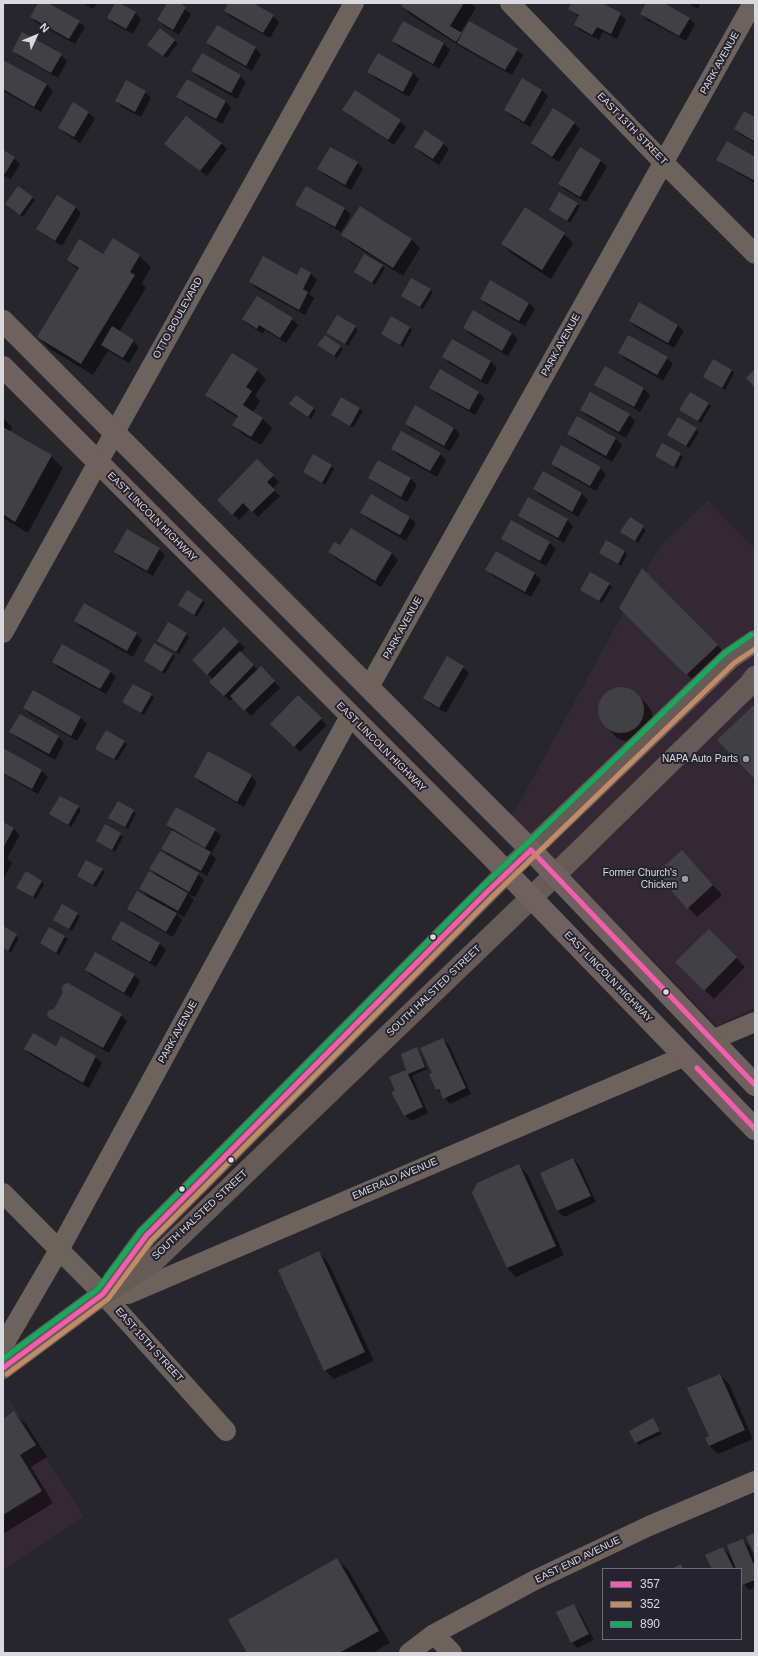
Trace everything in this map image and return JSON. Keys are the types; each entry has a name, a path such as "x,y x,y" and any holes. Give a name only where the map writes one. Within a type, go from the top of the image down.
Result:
{"main road":[{"path":"3,321 531,850 755,1084"},
{"name":"EAST LINCOLN HIGHWAY","path":"3,367 507,872 755,1129"}],"street":[{"name":"OTTO BOULEVARD","path":"3,633 354,3"},
{"name":"EAST 13TH STREET","path":"510,3 664,163 755,254"},
{"name":"PARK AVENUE","path":"369,687 753,3"},
{"name":"SOUTH HALSTED STREET","path":"103,1294 146,1236 507,872 730,658 755,641"},
{"name":"SOUTH HALSTED STREET","path":"3,1368 103,1294 156,1258 555,875 749,685 755,677"},
{"name":"PARK AVENUE","path":"3,1346 59,1250 306,800 350,716"},
{"path":"712,1040 755,1022"},
{"name":"EMERALD AVENUE","path":"103,1294 128,1294 685,1056"},
{"name":"EAST 15TH STREET","path":"3,1193 103,1294 226,1431"},
{"name":"EAST END AVENUE","path":"409,1653 434,1634 587,1554 755,1481"},
{"path":"434,1634 452,1653"}],"shaded area":[{"path":"708,500 755,549 755,1007 717,1026 512,816 659,547"},
{"path":"8,1398 84,1517 3,1570 3,1402"}],"building":[{"path":"38,3 48,3 80,21 69,39 30,17"},
{"path":"115,3 119,3 136,12 126,29 107,18"},
{"path":"167,3 180,3 186,7 173,30 157,20"},
{"path":"228,3 253,3 274,15 263,33 224,11"},
{"path":"403,3 464,3 450,26 462,33 456,42 401,6"},
{"path":"571,3 602,3 621,13 611,34 597,27 592,35 574,25 579,15 568,9"},
{"path":"646,3 664,3 690,18 679,36 640,14"},
{"path":"403,21 444,43 433,64 392,41"},
{"path":"469,21 518,49 505,70 457,43"},
{"path":"217,25 256,47 246,66 206,43"},
{"path":"160,28 175,40 163,56 147,45"},
{"path":"22,32 62,54 51,73 12,51"},
{"path":"202,53 241,75 231,93 191,71"},
{"path":"378,53 413,73 403,92 367,72"},
{"path":"3,60 47,84 34,107 3,89"},
{"path":"522,78 542,90 524,122 504,110"},
{"path":"187,79 226,101 216,119 176,97"},
{"path":"126,80 146,91 135,112 115,101"},
{"path":"355,90 401,120 388,140 342,110"},
{"path":"73,102 89,112 74,137 58,128"},
{"path":"553,108 575,122 552,157 531,143"},
{"path":"744,111 755,117 755,142 734,129"},
{"path":"186,116 222,143 200,171 164,144"},
{"path":"425,130 444,143 433,159 414,147"},
{"path":"727,141 755,157 755,181 716,160"},
{"path":"330,147 358,162 345,185 317,169"},
{"path":"580,147 601,160 580,197 558,184"},
{"path":"3,150 15,157 5,174 3,173"},
{"path":"18,186 33,197 20,215 5,204"},
{"path":"306,186 345,208 335,227 295,205"},
{"path":"559,192 578,203 567,221 549,210"},
{"path":"57,195 76,207 55,241 36,229"},
{"path":"360,206 412,239 393,268 341,235"},
{"path":"525,207 565,233 542,270 501,244"},
{"path":"113,238 140,255 130,272 135,275 81,364 37,337 79,268 67,260 79,239 103,254"},
{"path":"364,254 383,265 372,283 354,272"},
{"path":"263,256 297,275 301,267 311,273 303,289 308,292 299,310 249,282"},
{"path":"411,278 431,289 420,307 401,296"},
{"path":"490,280 529,303 519,321 480,299"},
{"path":"257,296 293,318 280,338 259,325 257,329 242,319"},
{"path":"639,302 678,325 668,343 629,321"},
{"path":"473,310 512,333 502,351 463,328"},
{"path":"337,315 356,326 345,344 326,333"},
{"path":"391,316 410,327 400,345 381,334"},
{"path":"112,326 134,340 123,358 101,345"},
{"path":"325,335 341,346 334,356 317,345"},
{"path":"628,335 668,357 657,375 618,353"},
{"path":"452,339 491,361 481,380 442,357"},
{"path":"232,353 258,369 246,387 252,391 243,405 263,418 251,437 232,425 238,416 205,395"},
{"path":"713,359 732,370 722,388 703,377"},
{"path":"605,366 644,388 634,407 594,385"},
{"path":"440,369 479,392 469,410 429,388"},
{"path":"755,369 755,387 746,378"},
{"path":"590,392 630,414 619,432 580,410"},
{"path":"690,392 709,403 698,421 679,410"},
{"path":"296,395 314,408 308,417 289,404"},
{"path":"341,397 360,408 350,426 331,415"},
{"path":"415,405 454,428 444,446 405,424"},
{"path":"577,416 616,438 606,456 567,434"},
{"path":"678,417 697,428 686,446 667,435"},
{"path":"3,427 52,455 15,522 3,514"},
{"path":"401,431 441,453 430,471 391,449"},
{"path":"662,443 681,453 674,467 655,456"},
{"path":"561,445 601,467 590,486 551,464"},
{"path":"313,454 332,465 322,483 303,472"},
{"path":"257,459 274,475 267,482 275,490 252,512 243,503 232,515 217,500"},
{"path":"378,460 411,478 401,497 368,478"},
{"path":"543,471 582,493 572,512 533,489"},
{"path":"371,494 410,517 400,535 360,513"},
{"path":"528,497 568,519 558,538 518,516"},
{"path":"630,517 644,526 635,541 620,532"},
{"path":"511,520 550,542 540,561 501,539"},
{"path":"351,528 392,553 375,581 328,552 334,542 340,545"},
{"path":"127,529 160,548 147,571 114,552"},
{"path":"606,540 625,551 618,564 599,553"},
{"path":"496,551 535,573 525,592 485,570"},
{"path":"642,568 718,645 686,675 619,608"},
{"path":"590,572 610,583 599,601 580,590"},
{"path":"187,590 203,600 194,615 178,605"},
{"path":"84,603 137,633 127,651 74,621"},
{"path":"168,622 187,633 176,652 157,641"},
{"path":"224,627 239,642 207,675 192,660"},
{"path":"154,643 173,654 162,672 144,661"},
{"path":"62,644 111,671 100,689 52,662"},
{"path":"240,651 254,665 224,696 209,682"},
{"path":"447,656 464,666 439,708 423,698"},
{"path":"261,666 275,681 244,711 230,696"},
{"path":"133,684 152,694 141,713 122,702"},
{"path":"617,687 625,687 634,691 640,697 644,710 640,723 634,729 625,733 617,733 608,729 602,723 598,714 598,706 602,697 608,691"},
{"path":"33,690 81,717 71,736 23,708"},
{"path":"298,695 322,718 294,747 270,724"},
{"name":"NAPA Auto Parts","path":"755,704 755,779 717,740"},
{"path":"20,714 59,736 49,754 9,732"},
{"path":"106,730 125,741 114,759 95,749"},
{"path":"3,748 42,770 32,789 3,773"},
{"path":"208,751 252,775 237,802 194,777"},
{"path":"60,796 79,806 68,825 49,814"},
{"path":"118,801 134,810 125,827 108,818"},
{"path":"176,807 216,829 205,848 166,825"},
{"path":"3,822 14,828 3,848"},
{"path":"105,824 121,833 112,850 96,841"},
{"path":"172,830 211,852 201,871 161,849"},
{"name":"Former Church's Chicken","path":"682,850 713,885 687,909 656,873"},
{"path":"160,851 199,873 189,892 149,869"},
{"path":"86,860 103,869 93,885 77,876"},
{"path":"26,871 42,881 33,897 16,888"},
{"path":"149,871 188,893 178,911 139,889"},
{"path":"137,891 177,913 166,932 127,909"},
{"path":"62,904 78,913 69,929 53,920"},
{"path":"121,921 160,943 150,962 111,939"},
{"path":"3,926 17,934 8,951 3,948"},
{"path":"49,927 65,936 56,953 40,943"},
{"path":"709,929 737,957 704,991 675,962"},
{"path":"95,952 135,974 124,993 85,970"},
{"path":"68,983 122,1014 103,1048 49,1018 47,1014 49,1010 54,1009 63,992 61,989 64,984"},
{"path":"33,1033 56,1046 61,1036 96,1056 83,1083 24,1049"},
{"path":"443,1038 466,1088 443,1099 439,1089 436,1090 429,1074 432,1073 420,1048"},
{"path":"417,1047 425,1067 408,1074 423,1107 404,1116 391,1092 395,1091 389,1077 406,1070 401,1054"},
{"path":"573,1158 591,1196 557,1211 540,1173"},
{"path":"519,1164 556,1246 507,1268 472,1193 477,1183"},
{"path":"319,1251 365,1352 324,1371 278,1270"},
{"path":"720,1374 745,1430 709,1446 705,1438 709,1436 687,1388"},
{"path":"14,1411 36,1445 20,1455 42,1491 3,1515 3,1419"},
{"path":"653,1418 660,1431 635,1443 629,1431"},
{"path":"755,1532 755,1555 746,1537"},
{"path":"743,1539 755,1567 755,1580 742,1585 742,1568 736,1568 727,1545"},
{"path":"723,1547 734,1568 712,1568 705,1555"},
{"path":"337,1558 379,1631 339,1653 247,1653 228,1620"},
{"path":"681,1564 683,1568 673,1568"},
{"path":"574,1604 589,1634 571,1643 556,1612"}],"transit line":[{"name":"890","path":"3,1359 98,1289 141,1231 482,887 725,653 751,635"},
{"name":"352","path":"7,1374 108,1299 151,1241 492,897 734,663 755,649"},
{"name":"357","path":"3,1368 103,1294 146,1236 487,892 531,850 755,1085"},
{"name":"357","path":"697,1068 755,1129"}],"place":[{"name":"NAPA Auto Parts","path":"746,759"},
{"name":"Former Church's Chicken","path":"685,879"}]}
